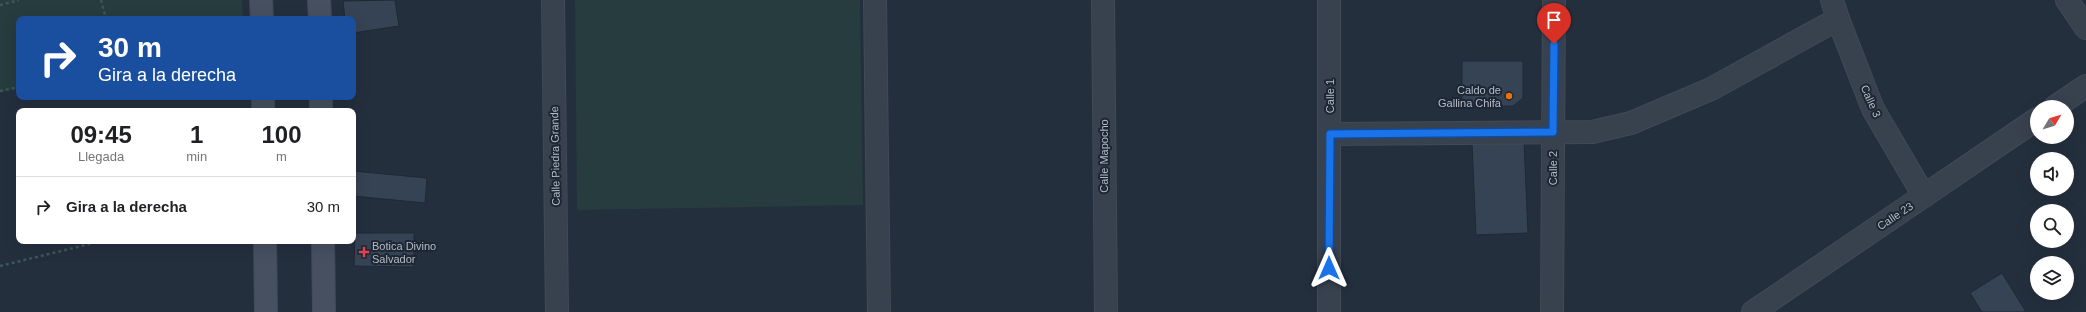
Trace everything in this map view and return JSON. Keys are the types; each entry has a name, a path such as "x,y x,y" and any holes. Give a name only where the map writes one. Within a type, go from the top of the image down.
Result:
{"main road":[{"path":"262,0 262,16"},
{"path":"320,0 320,16"},
{"path":"265,244 266,312"},
{"path":"323,244 324,312"}],"street":[{"name":"Calle Piedra Grande","path":"553,0 557,312"},
{"path":"875,0 879,312"},
{"name":"Calle Mapocho","path":"1103,0 1106,312"},
{"name":"Calle 1","path":"1329,0 1329,312"},
{"name":"Calle 2","path":"1552,312 1554,0"},
{"path":"2067,0 2086,28"},
{"path":"1330,134 1592,132 1631,123 1711,89 1835,10"},
{"name":"Calle 3","path":"1835,10 1873,109 1924,196"},
{"path":"2065,100 2086,86"},
{"name":"Calle 23","path":"1753,312 2030,125"}],"path":[{"path":"0,5 19,0"},
{"path":"101,0 105,16"},
{"path":"0,91 16,88"},
{"path":"0,266 90,244"}],"green space":[{"path":"0,0 242,0 243,16 16,16 16,89 0,93"},
{"path":"575,0 860,0 863,205 577,210"}],"building":[{"path":"395,0 399,26 356,33 356,16 345,16 343,1"},
{"path":"1462,61 1523,61 1523,98 1513,106 1462,107"},
{"path":"1524,141 1528,233 1476,235 1472,143"},
{"path":"356,171 427,178 425,203 356,196"},
{"path":"356,233 414,233 414,267 354,266"},
{"path":"2002,273 2026,312 1982,312 1970,293"}],"place":[{"name":"Caldo de Gallina Chifa","path":"1509,96"},
{"name":"Botica Divino Salvador","path":"364,252"}],"route":[{"path":"1329,268 1330,134 1553,132 1554,44"}]}
